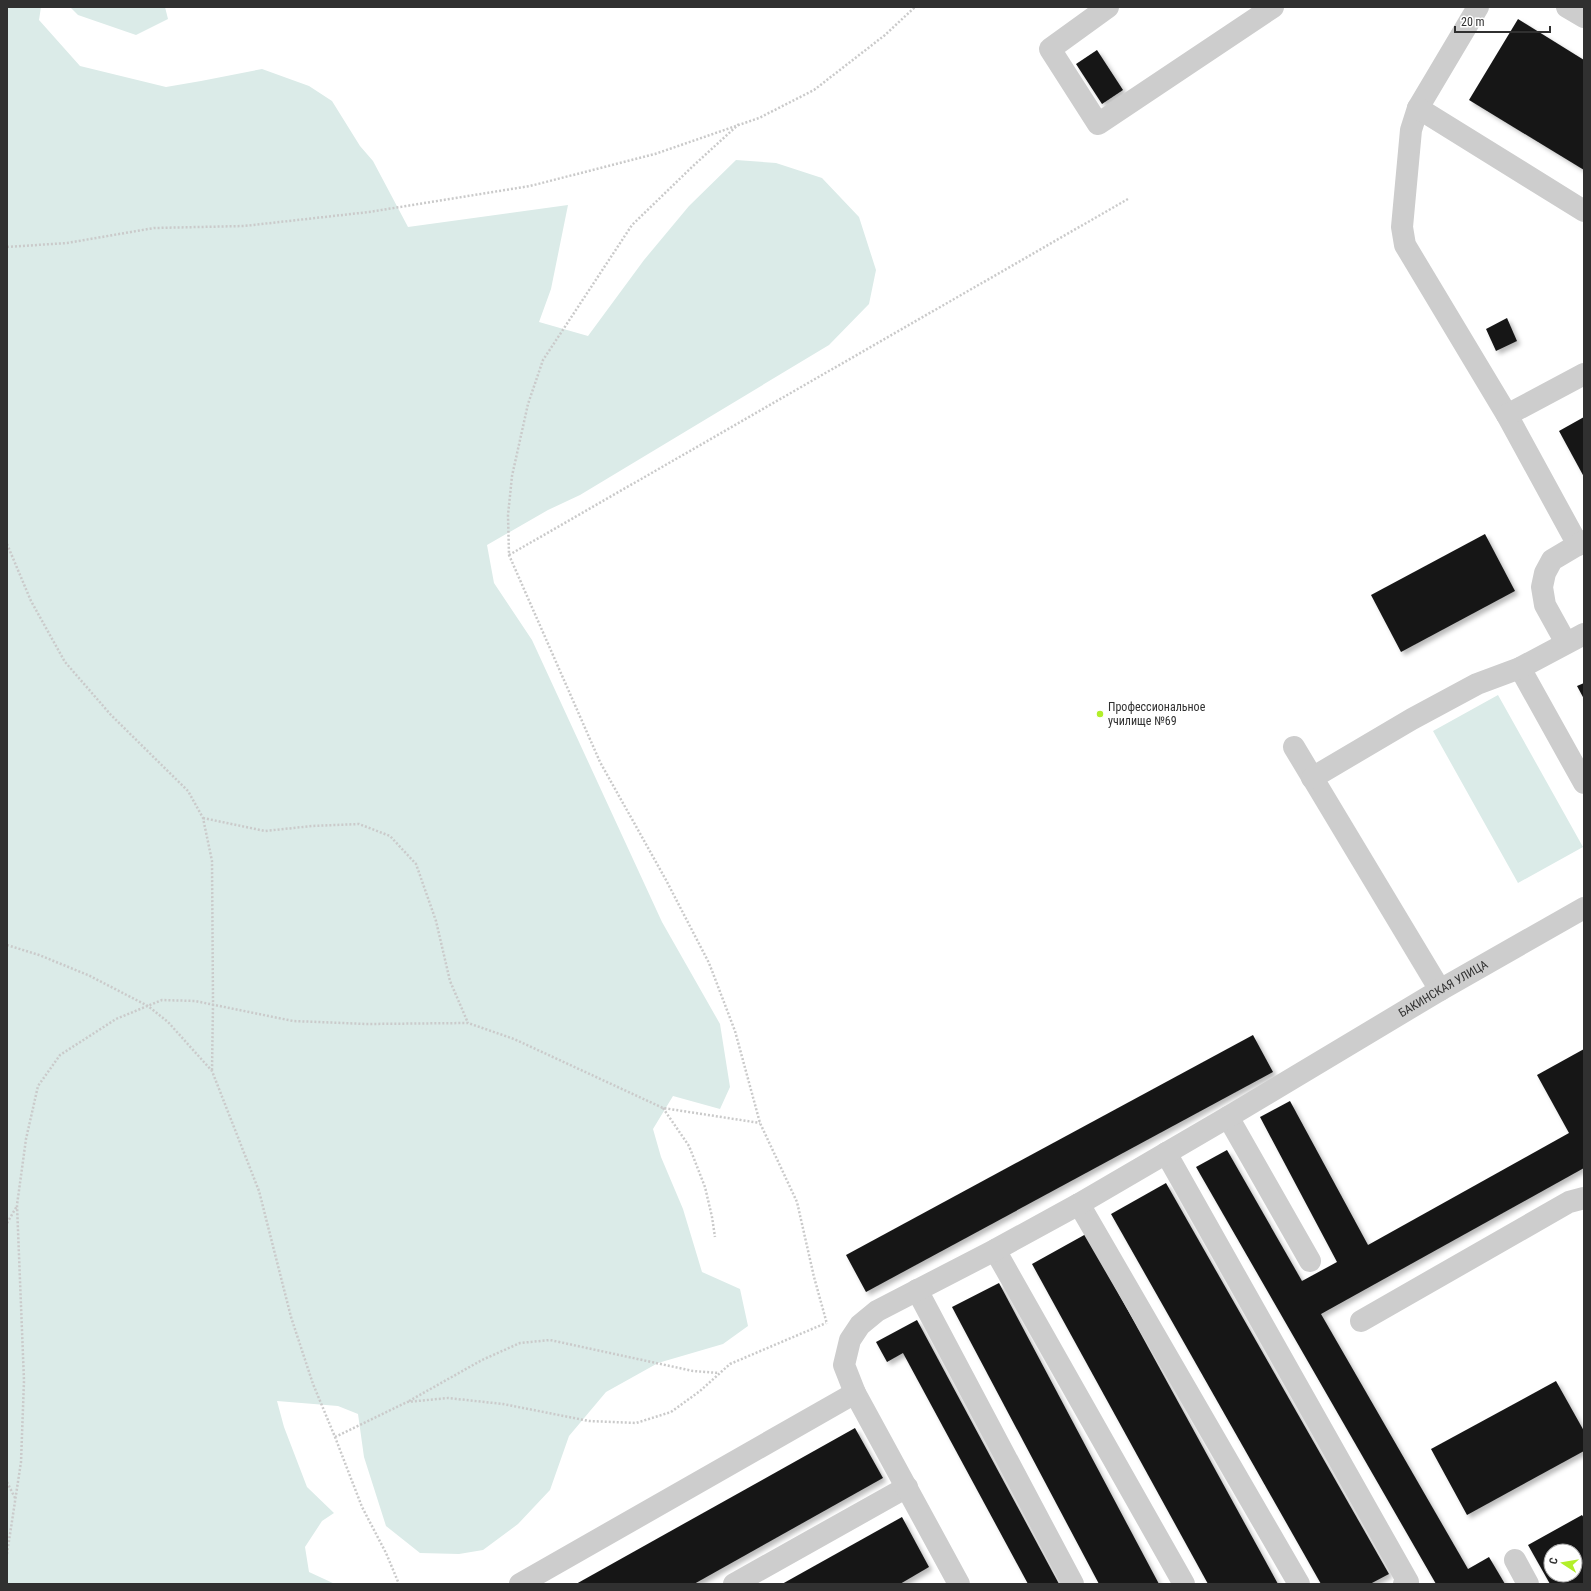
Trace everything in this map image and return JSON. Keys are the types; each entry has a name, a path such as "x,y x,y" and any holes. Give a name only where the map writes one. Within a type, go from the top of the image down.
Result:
{"street":[{"path":"1108,7 1050,49 1098,124 1273,7"},
{"path":"1312,778 1412,719 1471,687 1520,668 1575,638 1545,605 1542,587 1545,573 1552,560 1581,543 1406,245 1402,227 1408,147 1411,130 1418,108 1478,7"},
{"path":"1567,7 1584,17"},
{"path":"1418,108 1584,211"},
{"path":"1507,415 1584,374"},
{"path":"1520,668 1584,783"},
{"path":"1294,748 1440,990"},
{"name":"БАКИНСКАЯ УЛИЦА","path":"844,1365 850,1340 860,1325 877,1311 995,1250 1078,1204 1228,1117 1440,990 1584,908"},
{"path":"1228,1117 1310,1261"},
{"path":"1166,1153 1408,1582 1404,1584"},
{"path":"1361,1321 1568,1202 1584,1198"},
{"path":"1078,1204 1299,1584"},
{"path":"995,1250 1184,1584"},
{"path":"917,1290 1073,1584"},
{"path":"844,1365 855,1393 906,1487 954,1582"},
{"path":"520,1584 855,1393"},
{"path":"734,1584 906,1487"},
{"path":"1515,1560 1528,1584"}],"path":[{"path":"7,247 67,243 154,228 244,226 369,212 522,187 655,154 759,118 814,90 885,35 915,7"},
{"path":"739,124 632,225 543,360 528,404 512,476 508,514 509,555 600,762 666,880 709,962 734,1031 760,1123 797,1202 826,1323 844,1365"},
{"path":"509,555 1128,200"},
{"path":"7,544 31,601 65,662 111,715 188,791 203,818 212,861 212,1071"},
{"path":"203,818 265,831 312,826 359,824 390,836 416,864 436,921 450,981 468,1023"},
{"path":"7,946 39,955 88,975 148,1006 168,1022 212,1071 260,1191 292,1318 313,1384 362,1507 386,1553 399,1584"},
{"path":"7,1554 20,1462 24,1381 17,1205 26,1139 38,1086 60,1055 116,1019 162,1000 195,1000 293,1021 367,1024 468,1023 514,1040 663,1108 760,1123"},
{"path":"663,1108 689,1146 705,1187 715,1237"},
{"path":"7,1223 17,1205"},
{"path":"407,1402 448,1398 503,1404 589,1421 636,1423 671,1412 700,1391 730,1364 826,1323"},
{"path":"335,1437 407,1402 482,1360 520,1343 550,1340 693,1371 719,1373"},
{"path":"7,1482 15,1499"}],"shaded area":[{"path":"7,7 41,7 39,20 80,66 166,87 262,69 309,86 332,101 360,146 373,161 408,227 568,205 551,289 539,322 588,336 644,260 689,206 736,160 776,163 822,178 859,217 876,270 869,304 829,345 580,495 548,510 487,545 494,583 532,640 662,922 720,1024 730,1087 720,1109 673,1096 653,1129 661,1157 683,1209 702,1272 740,1289 748,1326 723,1344 658,1363 606,1392 569,1436 550,1490 518,1524 483,1550 459,1554 420,1553 386,1526 364,1457 358,1414 338,1406 277,1401 284,1427 307,1487 334,1513 322,1521 305,1547 309,1572 335,1584 7,1584"},
{"path":"70,7 165,7 168,19 136,35 78,15"},
{"path":"1498,695 1583,847 1518,883 1433,731"}],"building":[{"path":"1518,19 1584,60 1584,170 1469,100"},
{"path":"1097,50 1123,90 1102,104 1076,64"},
{"path":"1507,318 1517,341 1496,351 1486,329"},
{"path":"1584,417 1584,477 1559,431"},
{"path":"1485,534 1515,591 1401,652 1371,595"},
{"path":"1584,683 1584,699 1577,686"},
{"path":"1253,1035 1273,1072 866,1292 846,1255"},
{"path":"1584,1049 1584,1168 1321,1314 1468,1569 1489,1557 1505,1584 1436,1584 1196,1167 1227,1150 1302,1281 1337,1262 1260,1117 1290,1101 1368,1245 1569,1133 1537,1075"},
{"path":"1166,1183 1389,1574 1370,1584 1321,1584 1111,1214"},
{"path":"1086,1234 1278,1584 1208,1584 1032,1264"},
{"path":"999,1283 1159,1584 1099,1584 952,1307"},
{"path":"917,1320 1059,1584 1028,1584 903,1353 887,1362 876,1342"},
{"path":"1556,1381 1584,1431 1584,1451 1467,1515 1431,1449"},
{"path":"855,1428 883,1478 694,1584 576,1584"},
{"path":"1582,1515 1584,1518 1584,1584 1549,1583 1583,1583 1583,1543 1543,1543 1543,1572 1528,1545"},
{"path":"902,1517 929,1567 900,1584 782,1584"}],"place":[{"name":"Профессиональное училище №69","path":"1100,714"}]}
